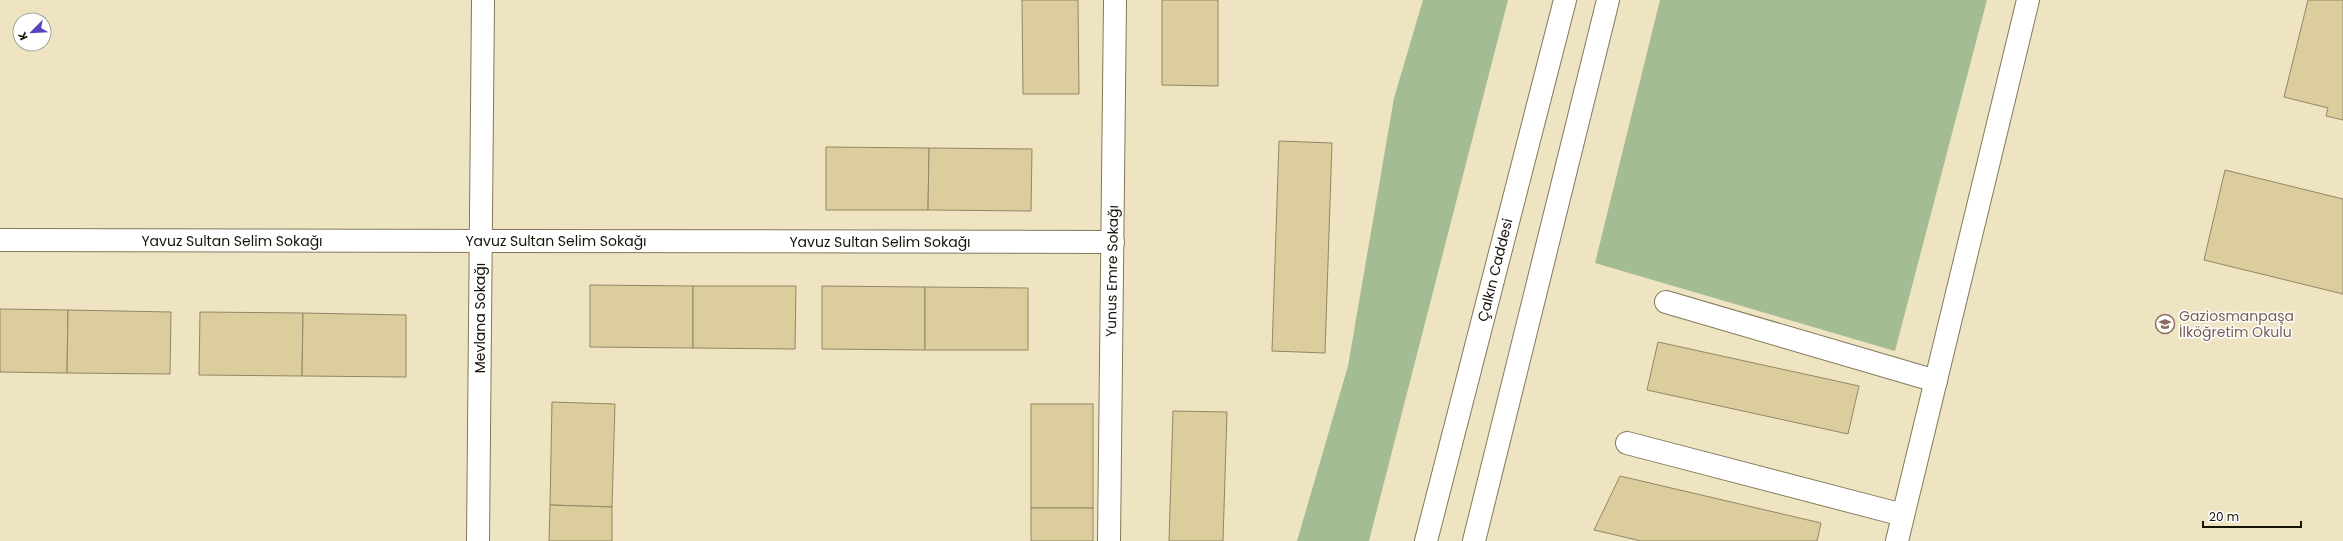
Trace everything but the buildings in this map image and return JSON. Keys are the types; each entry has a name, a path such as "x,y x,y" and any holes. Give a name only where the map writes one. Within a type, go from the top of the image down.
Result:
{"street":[{"name":"Mevlana Sokağı","path":"478,541 483,0"},
{"name":"Yunus Emre Sokağı","path":"1109,541 1114,0"},
{"name":"Çalkın Caddesi","path":"1426,541 1565,0"},
{"path":"1474,541 1608,0"},
{"path":"1897,541 2028,0"},
{"name":"Yavuz Sultan Selim Sokağı","path":"0,240 1112,242"},
{"path":"1666,302 1936,381"},
{"path":"1627,443 1903,515"}],"green space":[{"path":"1423,0 1508,0 1369,541 1297,541 1348,366 1394,98"},
{"path":"1660,0 1987,0 1895,351 1595,263"}],"place":[{"name":"Gaziosmanpaşa İlköğretim Okulu","path":"2165,324"}]}
